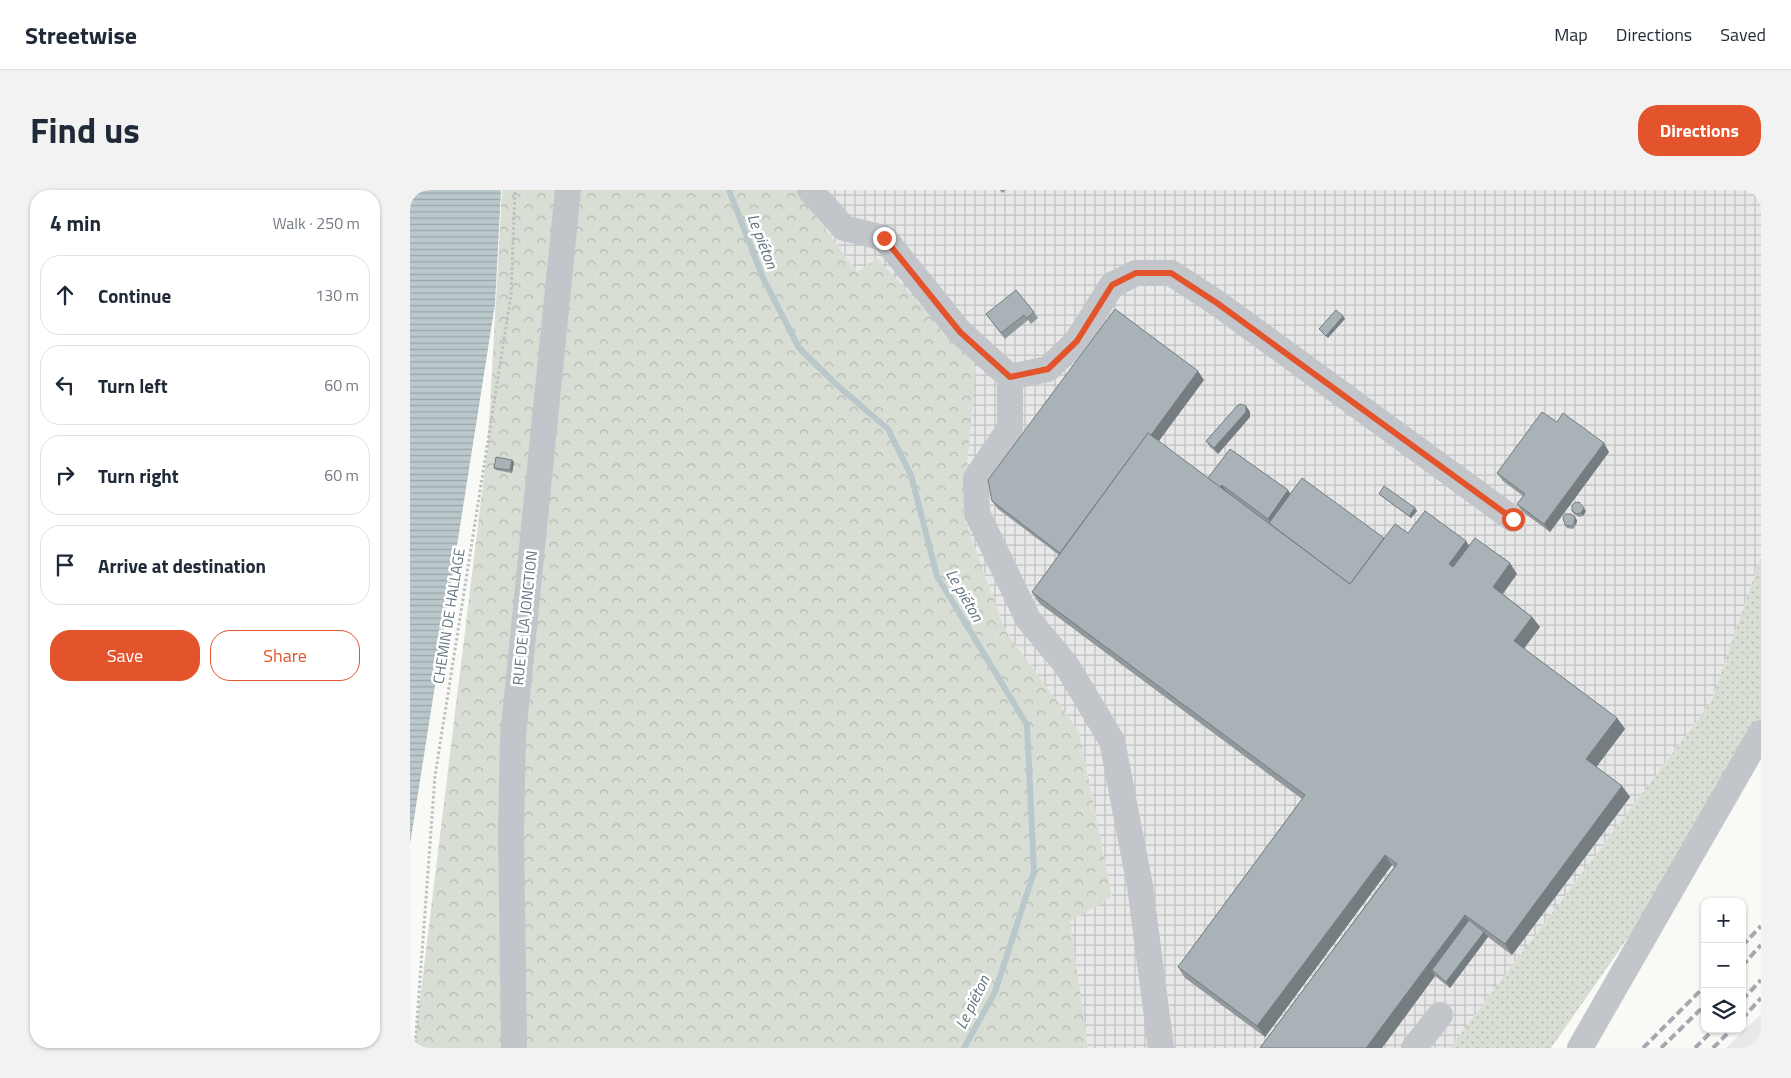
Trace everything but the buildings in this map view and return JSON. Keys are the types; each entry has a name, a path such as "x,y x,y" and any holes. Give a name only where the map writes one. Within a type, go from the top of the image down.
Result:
{"street":[{"name":"RUE DE LA JONCTION","path":"514,1048 511,831 513,736 568,190"},
{"path":"810,190 844,228 884,238 960,332 1010,377 1010,428 976,478 977,513 1028,619 1066,666 1112,741 1140,886 1161,1048"},
{"path":"1010,377 1048,369 1077,341 1112,285 1136,273 1171,273 1217,303 1513,519"},
{"path":"1580,1048 1761,733"},
{"path":"1414,1048 1440,1015"}],"path":[{"name":"CHEMIN DE HALLAGE","path":"415,1048 435,776 511,295 515,190"}],"shaded area":[{"path":"410,190 501,190 495,304 410,844"},
{"path":"797,190 1761,190 1761,557 1711,702 1450,1048 1088,1048 1069,921 1112,897 1079,731 1005,630 963,515 972,407 877,258 857,272"},
{"path":"1761,1014 1761,1048 1726,1048 1741,1033 1746,1033 1746,1029"}],"green space":[{"path":"502,190 797,190 857,272 877,258 976,365 963,515 1005,630 1079,731 1112,897 1070,921 1088,1048 414,1048 488,443"},
{"path":"1761,557 1761,747 1551,1048 1450,1048 1711,702"}],"waterway":[{"name":"Le piéton","path":"729,190 763,278 799,348 838,386 888,429 911,475 937,576 1027,725 1034,872 995,992 964,1048"}],"railway":[{"path":"1745,943 1761,926"},
{"path":"1746,962 1761,945"},
{"path":"1746,996 1761,980"},
{"path":"1643,1048 1703,988"},
{"path":"1746,1015 1761,998"},
{"path":"1661,1048 1701,1009"},
{"path":"1695,1048 1710,1033"},
{"path":"1713,1048 1728,1033"}],"route":[{"path":"884,238 960,332 1010,377 1048,369 1077,341 1112,285 1136,273 1171,273 1217,303 1513,519"}]}
